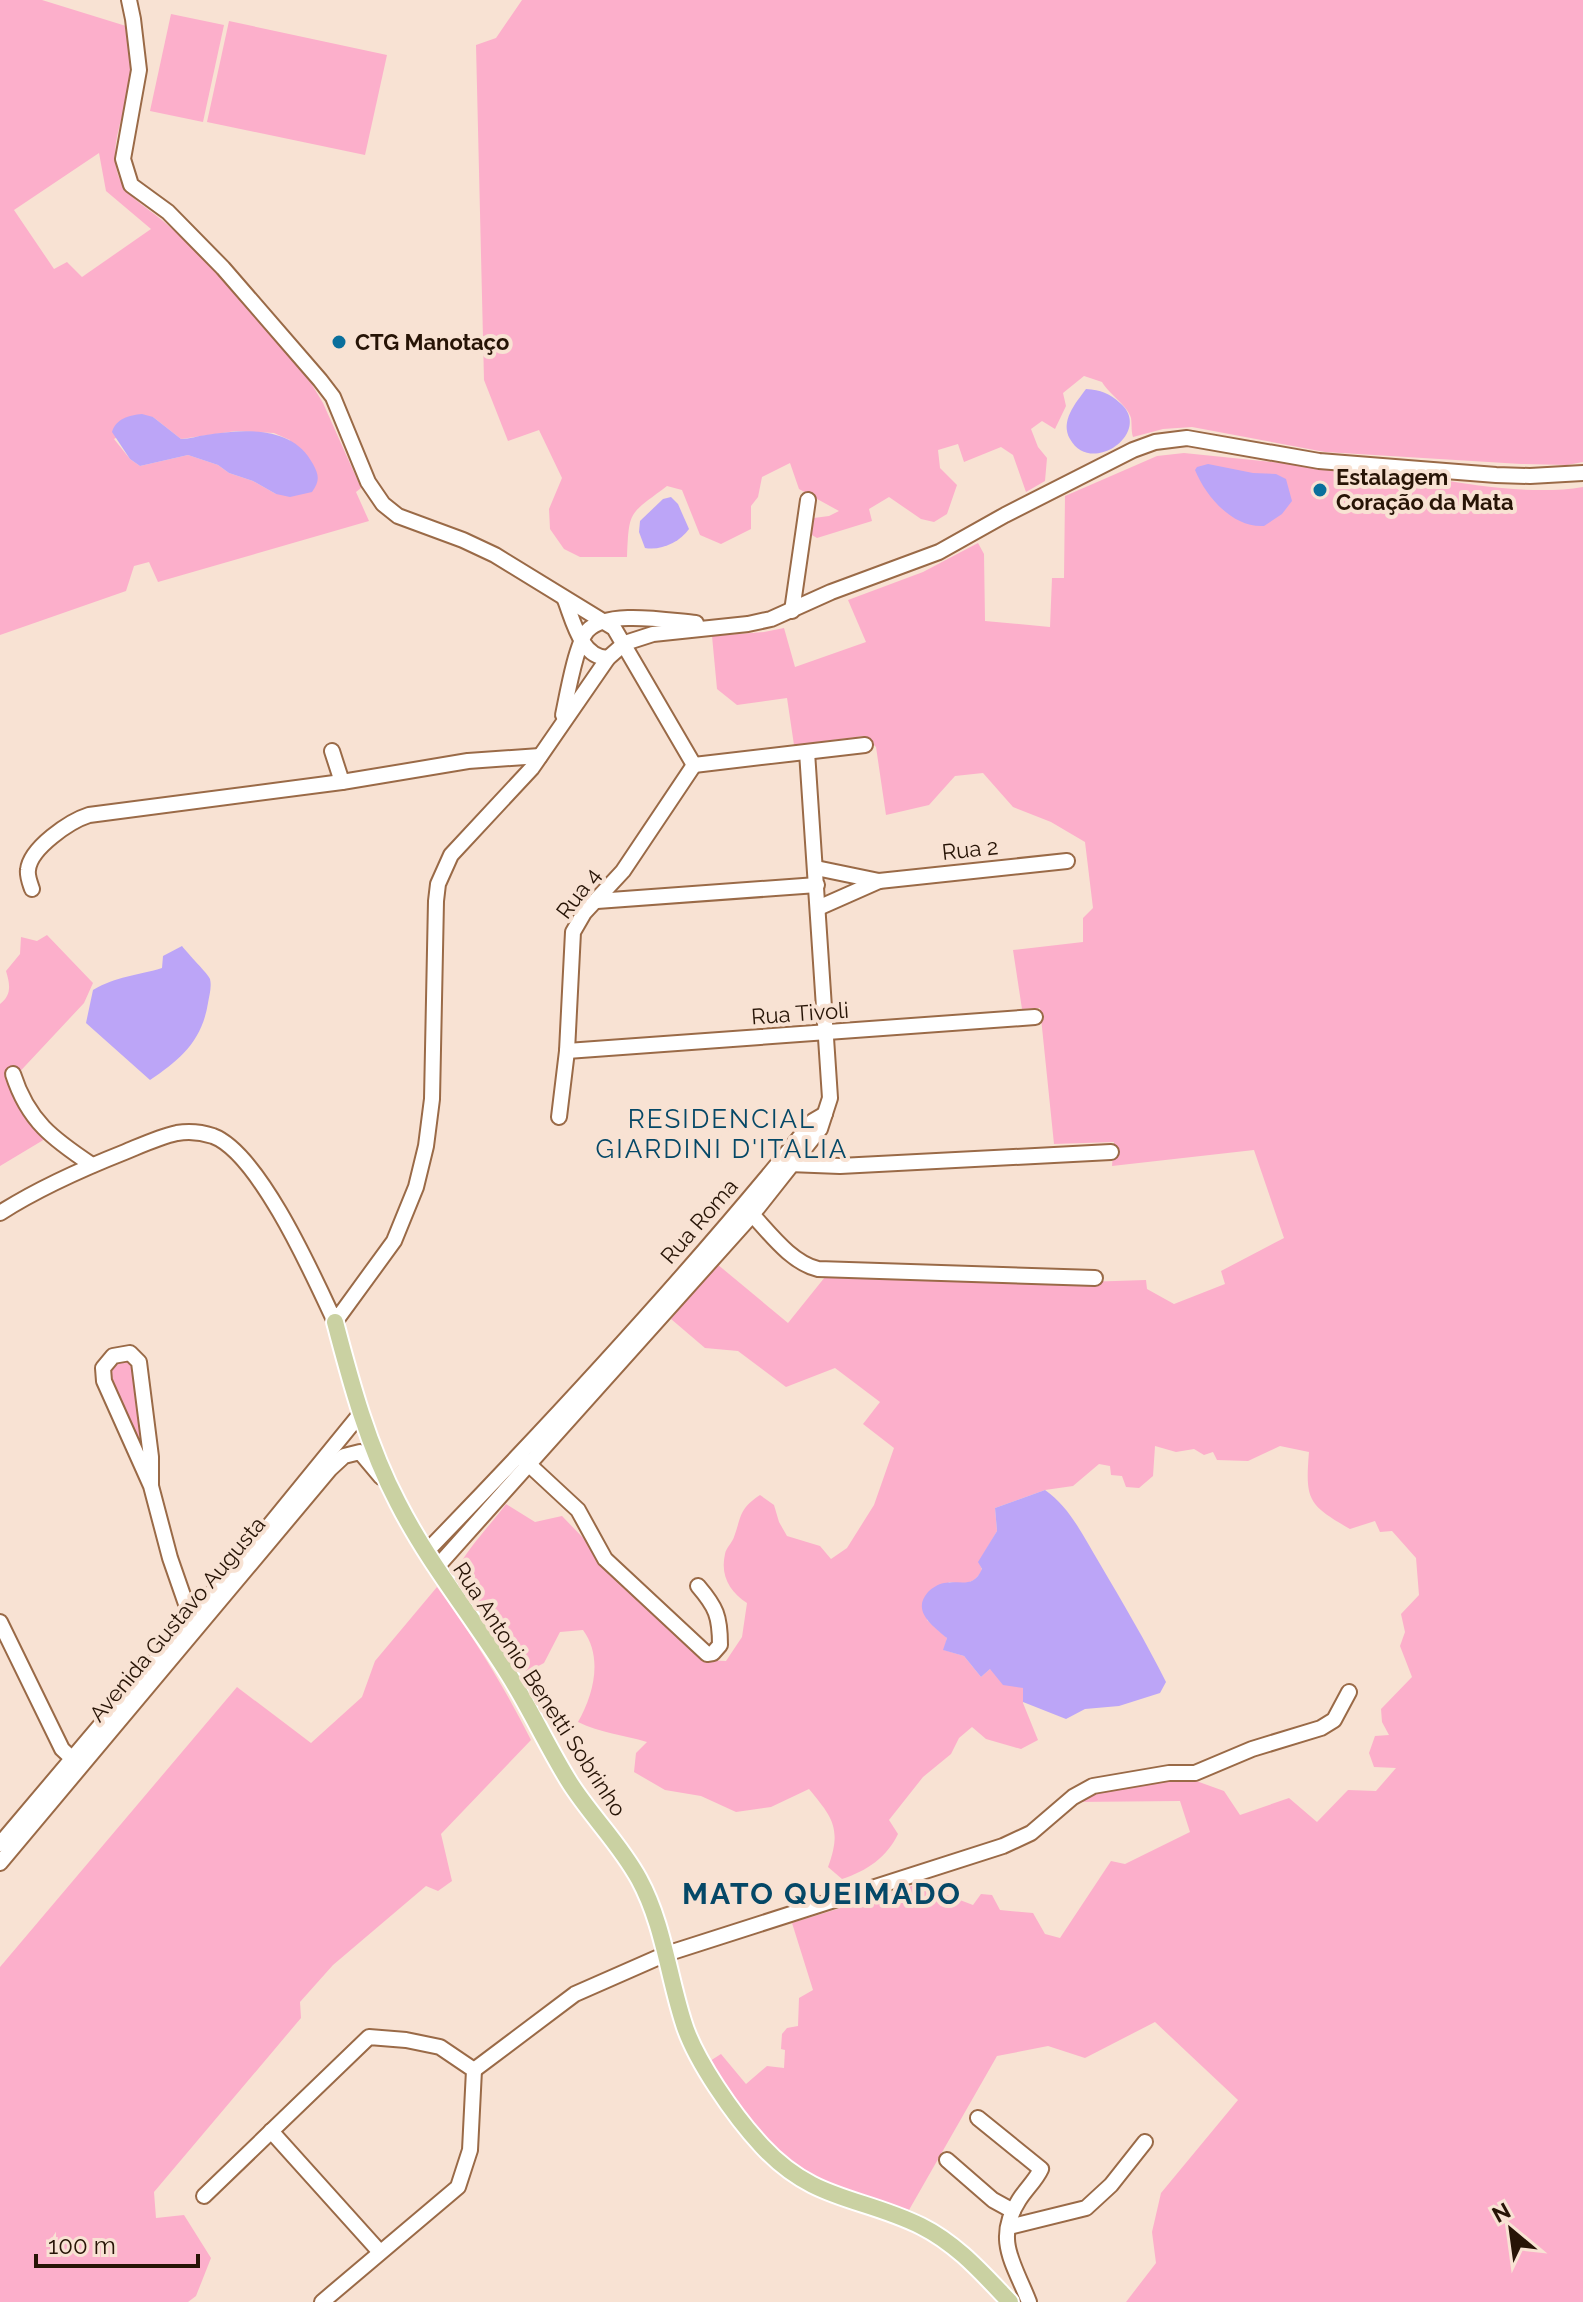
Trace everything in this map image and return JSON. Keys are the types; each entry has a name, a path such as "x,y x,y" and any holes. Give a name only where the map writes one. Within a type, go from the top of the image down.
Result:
{"main road":[{"name":"Rua Antonio Benetti Sobrinho","path":"335,1322 361,1413 392,1492 436,1568 504,1667 571,1786 639,1878 666,1954 683,2024 692,2046 746,2126 777,2162 799,2179 826,2193 902,2218 935,2234 970,2260 1010,2302"}],"street":[{"path":"129,0 139,70 123,159 131,185 168,212 212,256 320,380 333,397 375,495 389,510 479,547 565,600 606,621 625,643 694,765 865,745"},
{"path":"0,1213 23,1198 92,1165 180,1133 196,1132 214,1137 228,1145 266,1191 304,1257 335,1322 394,1241 416,1187 426,1146 432,1099 436,901 443,870 458,847 512,792 608,658 625,643 653,634 760,622 792,611 831,592 939,552 1104,463 1169,439 1208,440 1319,461 1496,475 1583,473"},
{"path":"792,611 808,500"},
{"path":"565,600 582,641 597,657 608,658"},
{"path":"561,723 582,641 592,627 606,621 628,618 727,626"},
{"path":"332,751 342,782"},
{"path":"807,752 825,1033"},
{"path":"32,889 28,875 30,862 64,827 89,815 342,782 468,761 540,756"},
{"name":"Rua 4","path":"559,1117 567,1051 573,932 584,913 623,871 694,765"},
{"name":"Rua 2","path":"816,868 879,881 1067,861"},
{"path":"623,871 644,896"},
{"name":"Rua 2","path":"818,908 879,881"},
{"path":"597,901 817,885"},
{"name":"Rua Tivoli","path":"567,1051 1035,1017"},
{"name":"Rua Roma","path":"436,1568 524,1461 820,1129 830,1098 825,1033"},
{"path":"13,1074 38,1124 57,1142 92,1165"},
{"path":"787,1163 840,1166 1111,1152"},
{"path":"748,1210 796,1259 818,1269 1095,1278"},
{"path":"151,1486 151,1457 139,1362 130,1353 113,1356 103,1368 104,1381 151,1486 170,1558 194,1626"},
{"name":"Avenida Gustavo Augusta","path":"194,1626 361,1413"},
{"name":"Avenida Gustavo Augusta","path":"0,1863 77,1763 330,1469 344,1456 360,1452 392,1492"},
{"path":"524,1461 578,1510 605,1559 707,1654 713,1653 720,1645 718,1613 698,1586"},
{"name":"Rua Roma","path":"426,1552 524,1461"},
{"path":"0,1622 62,1749 77,1763"},
{"path":"474,2070 575,1994 666,1954 1003,1846 1031,1833 1073,1797 1093,1786 1169,1773 1195,1773 1252,1749 1302,1736 1334,1720 1349,1692"},
{"name":"Avenida Gustavo Augusta","path":"0,1844 77,1763"},
{"path":"204,2196 369,2037 440,2047 474,2070"},
{"path":"322,2302 458,2187 470,2150 474,2070"},
{"path":"978,2118 1041,2169 1013,2211 1006,2237 1008,2253 1029,2302"},
{"path":"271,2131 379,2251"},
{"path":"1009,2227 1086,2208 1111,2185 1145,2142"},
{"path":"947,2160 993,2200 1013,2211"}],"shaded area":[{"path":"0,0 42,0 126,26 131,75 117,135 115,159 120,179 135,199 183,238 221,277 311,383 361,488 356,492 369,521 158,582 149,562 134,566 126,591 0,635","holes":["99,153 106,191 151,229 82,277 67,262 54,269 14,210","153,417 181,439 236,431 274,433 290,440 276,494 218,465 188,455 140,466 114,439"]},
{"path":"522,0 1583,0 1583,462 1567,465 1521,464 1325,452 1192,427 1163,429 1133,437 1131,418 1126,409 1102,382 1084,376 1063,393 1066,406 1055,429 1042,421 1031,429 1038,447 1047,458 1045,481 1026,492 1013,455 1001,447 964,462 958,444 938,450 940,468 957,485 947,514 934,522 921,519 889,497 869,509 872,521 817,538 810,534 814,518 839,511 799,489 790,463 762,477 758,497 751,506 751,529 721,544 700,535 682,490 667,486 634,514 627,557 580,557 564,549 550,529 549,509 562,478 539,430 508,441 484,380 476,45 496,38"},
{"path":"171,14 224,25 203,122 150,111"},
{"path":"229,21 387,55 365,155 207,122"},
{"path":"1086,389 1108,394 1128,414 1129,426 1125,437 1104,452 1080,450 1067,432 1070,413"},
{"path":"142,414 153,417 181,439 251,431 280,436 304,451 316,471 316,485 312,492 290,497 276,494 218,465 188,455 140,466 130,459 112,432 124,418"},
{"path":"1184,453 1507,488 1546,490 1583,487 1583,2302 1126,2302 1156,2263 1152,2232 1161,2193 1238,2100 1155,2022 1085,2058 1048,2046 997,2056 909,2210 832,2188 794,2166 762,2134 710,2061 721,2054 746,2084 767,2066 784,2068 782,2034 787,2028 798,2026 799,1998 813,1990 792,1923 918,1884 973,1905 981,1894 992,1895 1000,1910 1033,1913 1045,1934 1060,1938 1111,1861 1125,1864 1190,1832 1180,1801 1074,1802 1093,1789 1188,1778 1224,1791 1240,1815 1289,1798 1317,1822 1348,1790 1376,1791 1396,1768 1374,1767 1369,1753 1375,1736 1389,1735 1382,1722 1381,1709 1412,1677 1400,1646 1405,1632 1401,1614 1419,1595 1416,1558 1392,1531 1380,1532 1375,1521 1350,1529 1325,1514 1312,1500 1309,1491 1309,1452 1280,1446 1248,1461 1217,1460 1213,1452 1204,1455 1194,1449 1176,1452 1155,1446 1153,1476 1139,1488 1126,1487 1122,1476 1111,1475 1110,1466 1099,1464 1073,1486 1045,1490 995,1508 997,1531 979,1562 982,1570 979,1575 968,1582 949,1582 927,1620 947,1638 944,1650 964,1656 981,1677 990,1669 1023,1688 1023,1703 1038,1740 1021,1749 986,1739 972,1727 959,1738 951,1754 923,1777 889,1820 898,1834 888,1850 868,1867 842,1879 828,1867 834,1843 833,1825 809,1789 771,1807 736,1812 701,1796 665,1790 634,1772 636,1753 647,1742 578,1722 594,1676 593,1652 583,1630 560,1632 544,1663 527,1672 484,1614 469,1584 456,1572 472,1546 506,1504 535,1522 562,1516 701,1660 726,1661 742,1637 747,1603 728,1583 724,1562 748,1504 760,1495 774,1505 787,1536 820,1546 831,1559 847,1548 874,1505 894,1448 863,1424 880,1402 835,1368 786,1387 738,1351 705,1348 671,1319 717,1264 788,1323 825,1277 1084,1282 1146,1280 1147,1289 1174,1304 1225,1284 1221,1271 1284,1238 1254,1150 1112,1166 1114,1142 1054,1144 1040,1008 1022,1009 1013,950 1083,942 1083,918 1093,908 1085,842 1051,822 1013,807 983,773 955,776 929,805 886,815 876,747 864,736 794,745 787,698 737,705 717,689 712,636 784,628 795,667 866,642 848,600 923,572 978,543 984,554 985,621 1050,627 1052,578 1064,578 1065,496 1157,456"},
{"path":"1208,464 1276,474 1286,479 1292,501 1282,514 1264,526 1242,522 1213,500 1200,480 1195,470"},
{"path":"671,497 678,504 689,529 670,544 645,548 639,532 640,521 663,499"},
{"path":"47,935 93,983 84,1003 12,1080 23,1110 45,1139 0,1166 0,1004 7,997 9,989 6,971 20,954 21,937 37,941"},
{"path":"182,946 210,979 205,1016 188,1048 150,1080 86,1023 93,990 119,979 162,968 163,956"},
{"path":"134,1360 147,1466 111,1392 109,1365 113,1361"},
{"path":"1045,1490 1076,1524 1134,1623 1166,1682 1160,1693 1119,1706 1085,1709 1066,1719 1023,1702 1023,1688 1003,1685 990,1669 981,1677 964,1656 943,1650 947,1638 926,1618 923,1599 940,1584 975,1579 982,1569 978,1562 997,1531 995,1508"},
{"path":"437,1587 487,1662 531,1740 441,1834 452,1881 438,1891 426,1886 333,1965 300,2002 301,2018 154,2192 156,2218 184,2215 211,2258 196,2296 188,2302 0,2302 0,1967 237,1687 311,1743 362,1697 375,1661"}],"place":[{"name":"CTG Manotaço","path":"339,342"},
{"name":"Estalagem Coração da Mata","path":"1320,490"}],"district":[{"name":"RESIDENCIAL GIARDINI D'ITALIA","path":"722,1134"},
{"name":"MATO QUEIMADO","path":"822,1893"}]}
